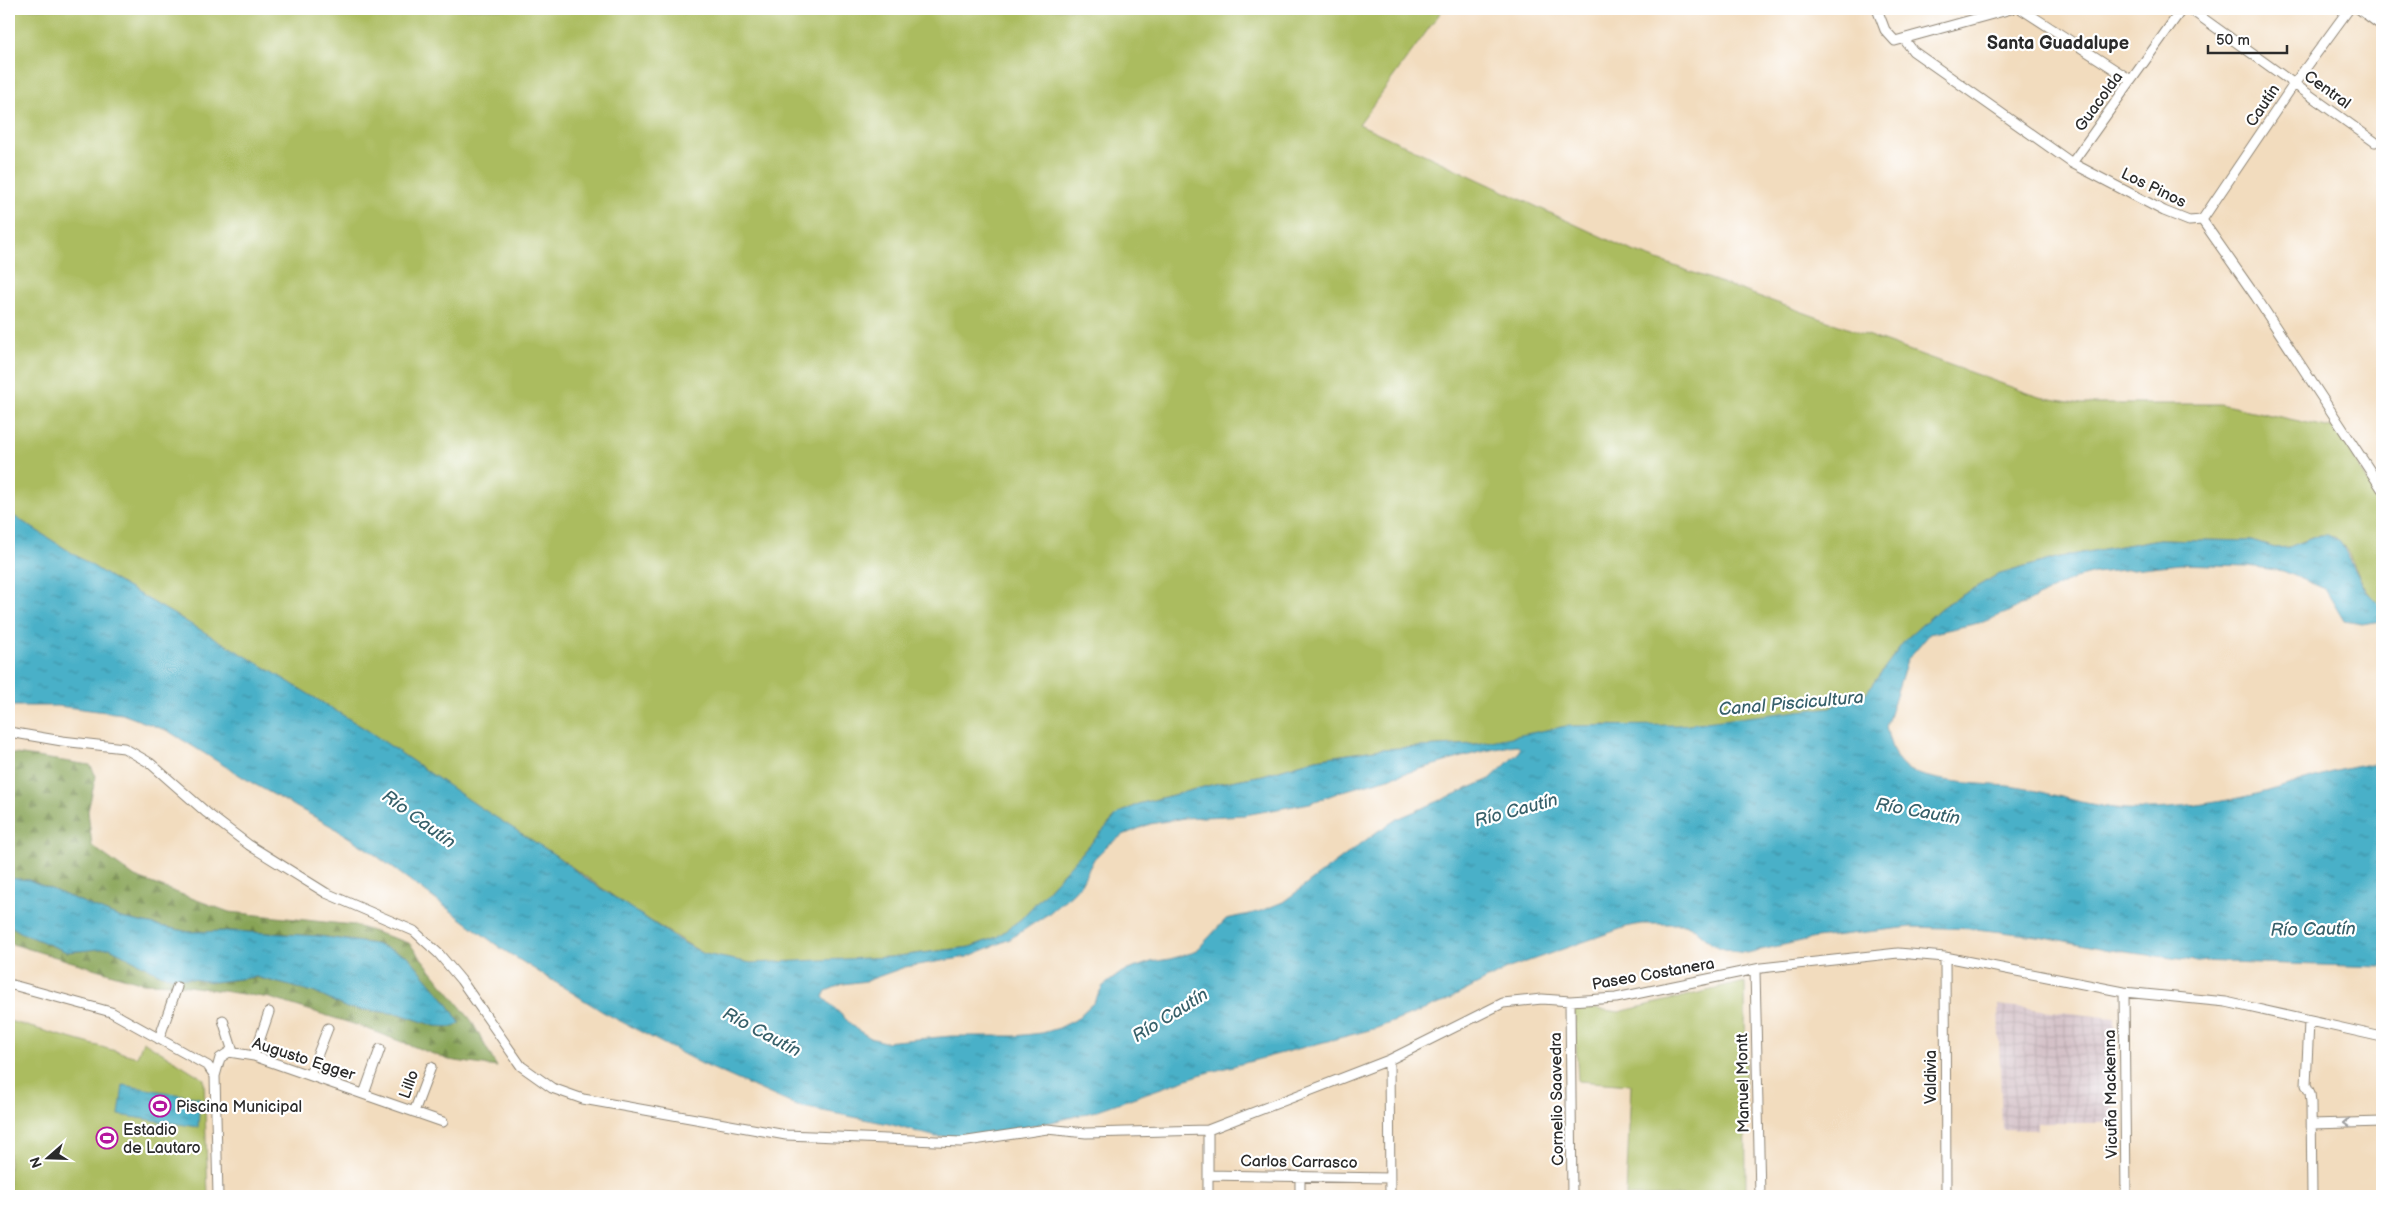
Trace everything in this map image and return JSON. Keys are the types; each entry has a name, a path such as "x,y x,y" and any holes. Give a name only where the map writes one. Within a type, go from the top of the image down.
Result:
{"street":[{"name":"Los Pinos","path":"1878,9 1885,30 2072,163 2164,211 2189,221 2202,220 2256,298 2382,489"},
{"path":"1900,40 2011,9"},
{"path":"2021,9 2131,80"},
{"name":"Guacolda","path":"2072,163 2182,9"},
{"name":"Central","path":"2190,9 2375,142"},
{"name":"Cautín","path":"2202,220 2294,84 2349,9"},
{"path":"2359,9 2382,26"},
{"name":"Paseo Costanera","path":"9,732 62,741 124,748 150,763 207,813 249,845 326,892 414,931 439,954 461,980 522,1066 541,1082 572,1097 786,1135 961,1142 1047,1129 1086,1134 1208,1130 1389,1060 1503,1004 1542,999 1570,1001 1616,998 1755,970 1842,957 1898,953 1945,957 2124,992 2226,1002 2382,1037"},
{"name":"Valdivia","path":"1945,957 1946,1196"},
{"name":"Manuel Montt","path":"1755,970 1760,1196"},
{"path":"9,984 111,1012 208,1066 215,1076 218,1196"},
{"path":"159,1039 177,988"},
{"name":"Vicuña Mackenna","path":"2124,992 2126,1196"},
{"name":"Cornelio Saavedra","path":"1570,1001 1572,1196"},
{"path":"254,1056 269,1012"},
{"path":"223,1020 233,1052"},
{"path":"2309,1022 2306,1086 2310,1093 2312,1124 2312,1196"},
{"path":"310,1074 328,1028"},
{"path":"364,1094 380,1049"},
{"name":"Augusto Egger","path":"215,1076 220,1058 233,1052 254,1056 443,1122"},
{"path":"1389,1060 1390,1196"},
{"name":"Lillo","path":"414,1112 431,1067"},
{"path":"2312,1124 2382,1122"},
{"path":"1208,1130 1208,1196"},
{"name":"Carlos Carrasco","path":"1208,1175 1390,1178"},
{"path":"1300,1176 1300,1196"}],"shaded area":[{"path":"1998,1005 2114,1018 2114,1123 2037,1123 2037,1130 2002,1129"}],"green space":[{"path":"9,9 1443,9 1359,124 1630,250 2039,397 2081,404 2220,404 2336,429 2382,504 2382,607 2366,590 2348,553 2335,537 2319,535 2289,547 2275,548 2251,541 2159,539 2060,557 1997,575 1942,607 1905,640 1866,693 1831,707 1731,721 1659,727 1602,725 1476,744 1381,749 1316,759 1263,775 1215,784 1138,804 1118,814 1021,919 997,937 970,947 891,957 772,963 750,963 704,954 633,910 555,855 478,806 367,730 266,668 113,579 9,513"},
{"path":"2365,9 2382,9 2382,22"},
{"path":"9,753 90,765 96,776 88,811 92,846 135,877 229,912 353,925 409,943 471,1020 497,1067 449,1060 360,1026 270,998 174,984 143,983 9,943 9,925 22,933 67,952 110,948 162,975 214,982 256,977 313,992 347,1008 400,1014 435,1026 460,1023 445,1000 408,956 375,944 319,936 230,931 189,932 121,918 29,880 9,878"},
{"path":"1745,982 1746,1196 1626,1196 1631,1085 1578,1081 1574,1006 1619,1012"},
{"name":"Estadio de Lautaro","path":"9,1021 137,1057 143,1041 204,1079 208,1196 9,1196"}],"water":[{"name":"Río Cautín","path":"9,513 113,579 266,668 367,730 478,806 555,855 588,880 679,940 704,954 751,963 891,957 970,947 997,937 1021,919 1118,814 1138,804 1215,784 1263,775 1316,759 1381,749 1476,744 1566,726 1680,725 1831,707 1866,693 1905,640 1942,607 1997,575 2060,557 2159,539 2251,541 2275,548 2289,547 2320,535 2328,535 2340,541 2366,591 2382,607 2382,621 2362,624 2344,621 2325,589 2283,571 2247,566 2180,564 2095,573 2075,578 2006,613 1983,622 1929,634 1907,660 1886,727 1896,757 1910,771 1936,779 2021,788 2088,803 2128,809 2172,808 2228,800 2343,769 2382,763 2382,967 2195,961 2110,950 2045,937 1976,929 1911,927 1815,938 1747,953 1730,951 1713,945 1695,929 1685,924 1641,924 1626,927 1509,968 1442,1003 1377,1028 1199,1075 1092,1112 1052,1122 979,1136 936,1137 889,1124 797,1106 702,1064 603,1012 502,949 370,851 331,826 254,784 168,731 122,714 58,706 9,706","holes":["1516,745 1520,748 1518,753 1490,779 1397,819 1283,902 1258,912 1226,919 1195,952 1151,962 1122,972 1103,986 1094,1002 1075,1020 1059,1028 1042,1033 1015,1036 951,1036 884,1042 871,1038 856,1029 823,997 826,991 843,984 866,981 905,967 967,957 1010,939 1048,914 1073,893 1081,884 1094,859 1107,846 1123,835 1150,824 1184,818 1245,815 1310,803 1343,791 1480,752"]},
{"path":"9,878 29,880 121,918 189,932 230,931 319,936 375,944 408,956 445,1000 460,1023 454,1027 435,1026 400,1014 347,1008 313,992 256,977 214,982 162,975 110,948 67,952 22,933 9,925"},
{"name":"Piscina Municipal","path":"123,1085 200,1098 198,1127 119,1115"}],"place":[{"name":"Piscina Municipal","path":"160,1106"},
{"name":"Estadio de Lautaro","path":"107,1138"}],"district":[{"name":"Santa Guadalupe","path":"2058,43"}],"water label":[{"name":"Canal Piscicultura","path":"1791,703"}]}
